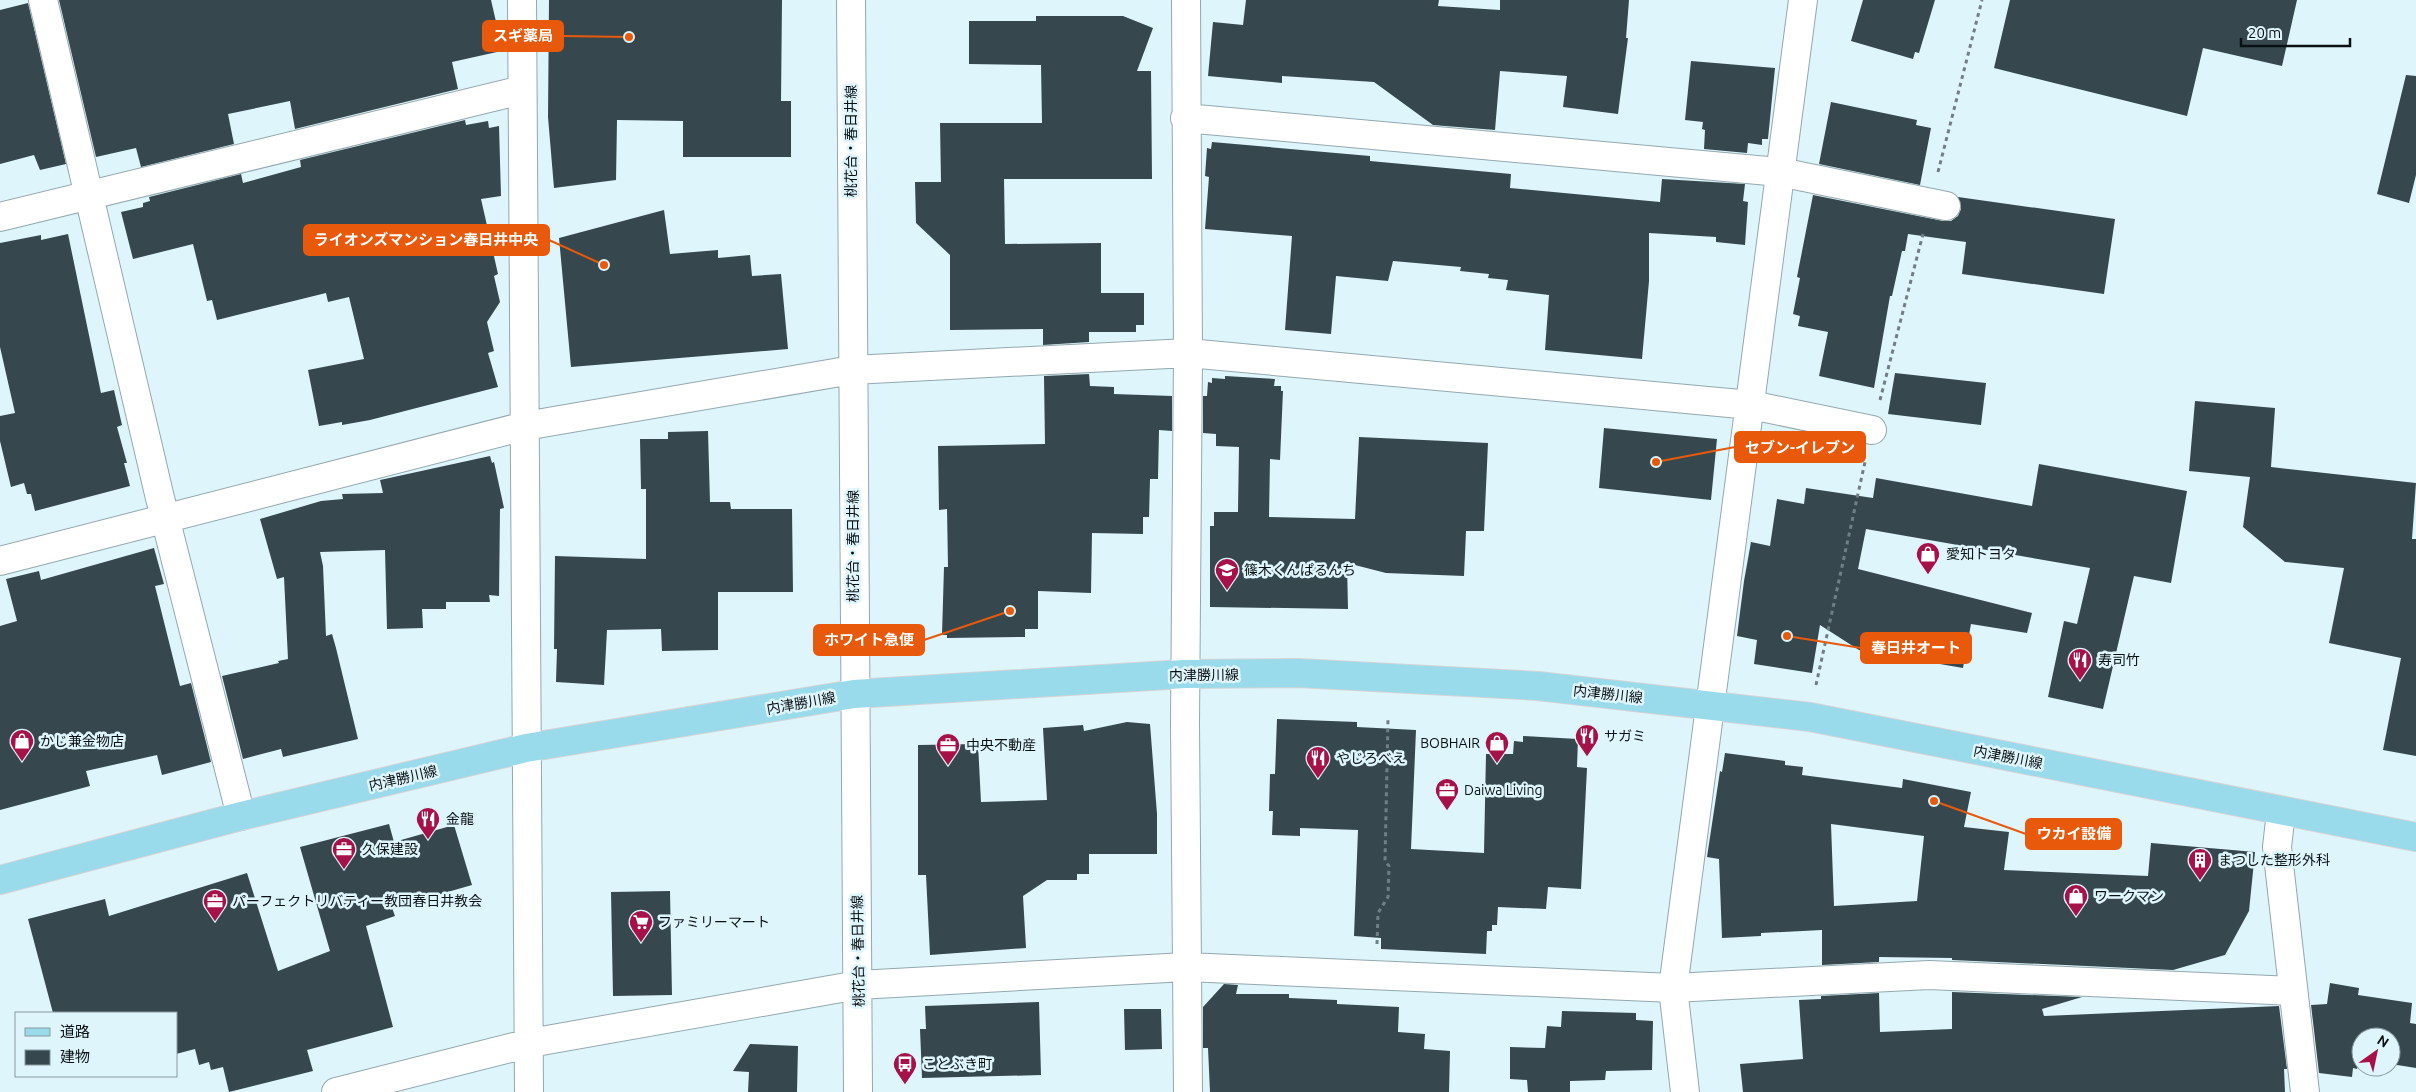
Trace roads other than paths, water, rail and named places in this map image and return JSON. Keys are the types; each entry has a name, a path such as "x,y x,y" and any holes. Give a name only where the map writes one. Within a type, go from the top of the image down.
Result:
{"main road":[{"name":"内津勝川線","path":"0,880 241,816 526,748 854,694 1185,674 1298,674 1406,678 1538,686 1712,705 1810,718 2281,812 2416,836"}],"street":[{"path":"43,0 165,519 241,816"},
{"path":"522,0 529,1092"},
{"name":"桃花台・春日井線","path":"851,0 858,1092"},
{"path":"1186,0 1185,118 1188,353 1185,674 1188,1092"},
{"path":"1685,1092 1673,988 1712,705 1803,0"},
{"path":"0,217 522,90"},
{"path":"1185,118 1780,172 1938,205"},
{"path":"0,561 525,426 852,370 1188,353 1751,405 1872,430"},
{"path":"2281,812 2277,847 2305,1092"},
{"path":"336,1092 530,1043 858,986 1186,968 1673,988 1929,975 2292,991"}],"place":[{"name":"スギ薬局","path":"629,37"},
{"name":"ライオンズマンション春日井中央","path":"604,265"},
{"name":"セブン-イレブン","path":"1656,462"},
{"name":"愛知トヨタ","path":"1928,575"},
{"name":"篠木くんぱるんち","path":"1227,591"},
{"name":"ホワイト急便","path":"1010,611"},
{"name":"春日井オート","path":"1787,636"},
{"name":"寿司竹","path":"2080,681"},
{"name":"サガミ","path":"1587,757"},
{"name":"かじ兼金物店","path":"22,762"},
{"name":"BOBHAIR","path":"1497,764"},
{"name":"中央不動産","path":"948,766"},
{"name":"やじろべえ","path":"1318,779"},
{"name":"ウカイ設備","path":"1934,801"},
{"name":"Daiwa Living","path":"1447,811"},
{"name":"金龍","path":"428,840"},
{"name":"久保建設","path":"344,870"},
{"name":"まつした整形外科","path":"2200,881"},
{"name":"ワークマン","path":"2076,917"},
{"name":"パーフェクトリバティー教団春日井教会","path":"215,922"},
{"name":"ファミリーマート","path":"641,943"},
{"name":"ことぶき町","path":"905,1085"}]}
